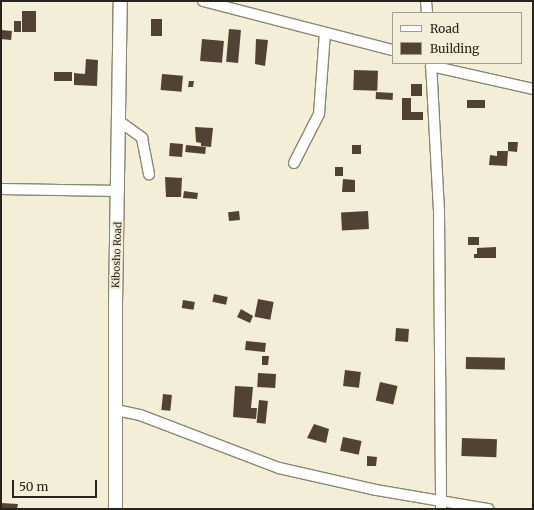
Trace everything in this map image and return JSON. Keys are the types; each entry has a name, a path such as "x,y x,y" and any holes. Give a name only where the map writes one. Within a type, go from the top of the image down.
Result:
{"street":[{"name":"Kibosho Road","path":"115,509 115,304 119,191 120,1"},
{"path":"203,1 392,50"},
{"path":"426,1 427,12"},
{"path":"294,163 319,114 325,33"},
{"path":"441,505 439,211 431,64 533,89"},
{"path":"119,121 142,138 149,174"},
{"path":"1,189 119,191"},
{"path":"116,410 140,415 279,468 326,480 441,505 488,509"}],"building":[{"path":"22,11 36,11 36,32 22,32"},
{"path":"151,19 162,19 162,36 151,36"},
{"path":"14,21 21,21 21,32 14,32"},
{"path":"229,29 241,30 238,63 226,62"},
{"path":"1,30 12,31 11,40 1,39"},
{"path":"202,39 224,41 222,63 200,61"},
{"path":"256,39 268,40 265,66 255,64"},
{"path":"86,59 98,60 97,86 74,85 74,73 85,74"},
{"path":"354,70 378,71 377,91 353,90"},
{"path":"54,72 72,72 72,81 54,81"},
{"path":"162,74 183,76 182,92 161,90"},
{"path":"189,81 194,81 193,87 188,87"},
{"path":"411,84 422,84 422,96 411,96"},
{"path":"376,92 393,93 393,100 376,99"},
{"path":"402,98 411,98 411,112 423,112 423,120 402,120"},
{"path":"467,100 485,100 485,108 467,108"},
{"path":"195,127 213,128 211,147 201,146 201,143 196,142"},
{"path":"508,142 518,142 517,152 508,151"},
{"path":"170,143 183,144 182,157 169,156"},
{"path":"186,145 206,147 205,154 185,152"},
{"path":"352,145 361,145 361,154 352,154"},
{"path":"497,151 508,151 507,166 489,165 490,155 497,156"},
{"path":"335,167 343,167 343,176 335,176"},
{"path":"165,177 182,178 181,197 166,197"},
{"path":"343,179 355,180 355,192 342,192"},
{"path":"184,191 198,193 197,199 183,198"},
{"path":"239,211 240,220 229,221 228,212"},
{"path":"368,211 369,229 342,230 341,212"},
{"path":"468,237 479,237 479,245 468,245"},
{"path":"496,247 496,258 474,258 474,254 477,254 477,248"},
{"path":"214,294 228,297 226,305 212,302"},
{"path":"258,299 274,302 270,320 255,317"},
{"path":"183,300 195,302 194,310 182,308"},
{"path":"241,309 253,316 250,323 237,317"},
{"path":"396,328 409,329 408,342 395,341"},
{"path":"246,341 266,343 265,352 245,350"},
{"path":"262,356 269,356 268,365 262,365"},
{"path":"466,357 505,358 505,370 466,369"},
{"path":"345,370 361,372 359,388 343,386"},
{"path":"258,373 276,374 275,388 257,387"},
{"path":"380,382 398,386 393,405 376,401"},
{"path":"235,386 253,387 251,408 257,408 256,419 233,417"},
{"path":"163,394 172,395 170,411 161,410"},
{"path":"259,400 268,401 266,424 257,423"},
{"path":"314,424 329,429 326,443 307,438"},
{"path":"343,437 362,441 359,455 340,451"},
{"path":"462,438 497,439 496,457 461,456"},
{"path":"367,456 377,457 376,466 367,466"},
{"path":"1,503 18,504 17,509 1,509"}]}
